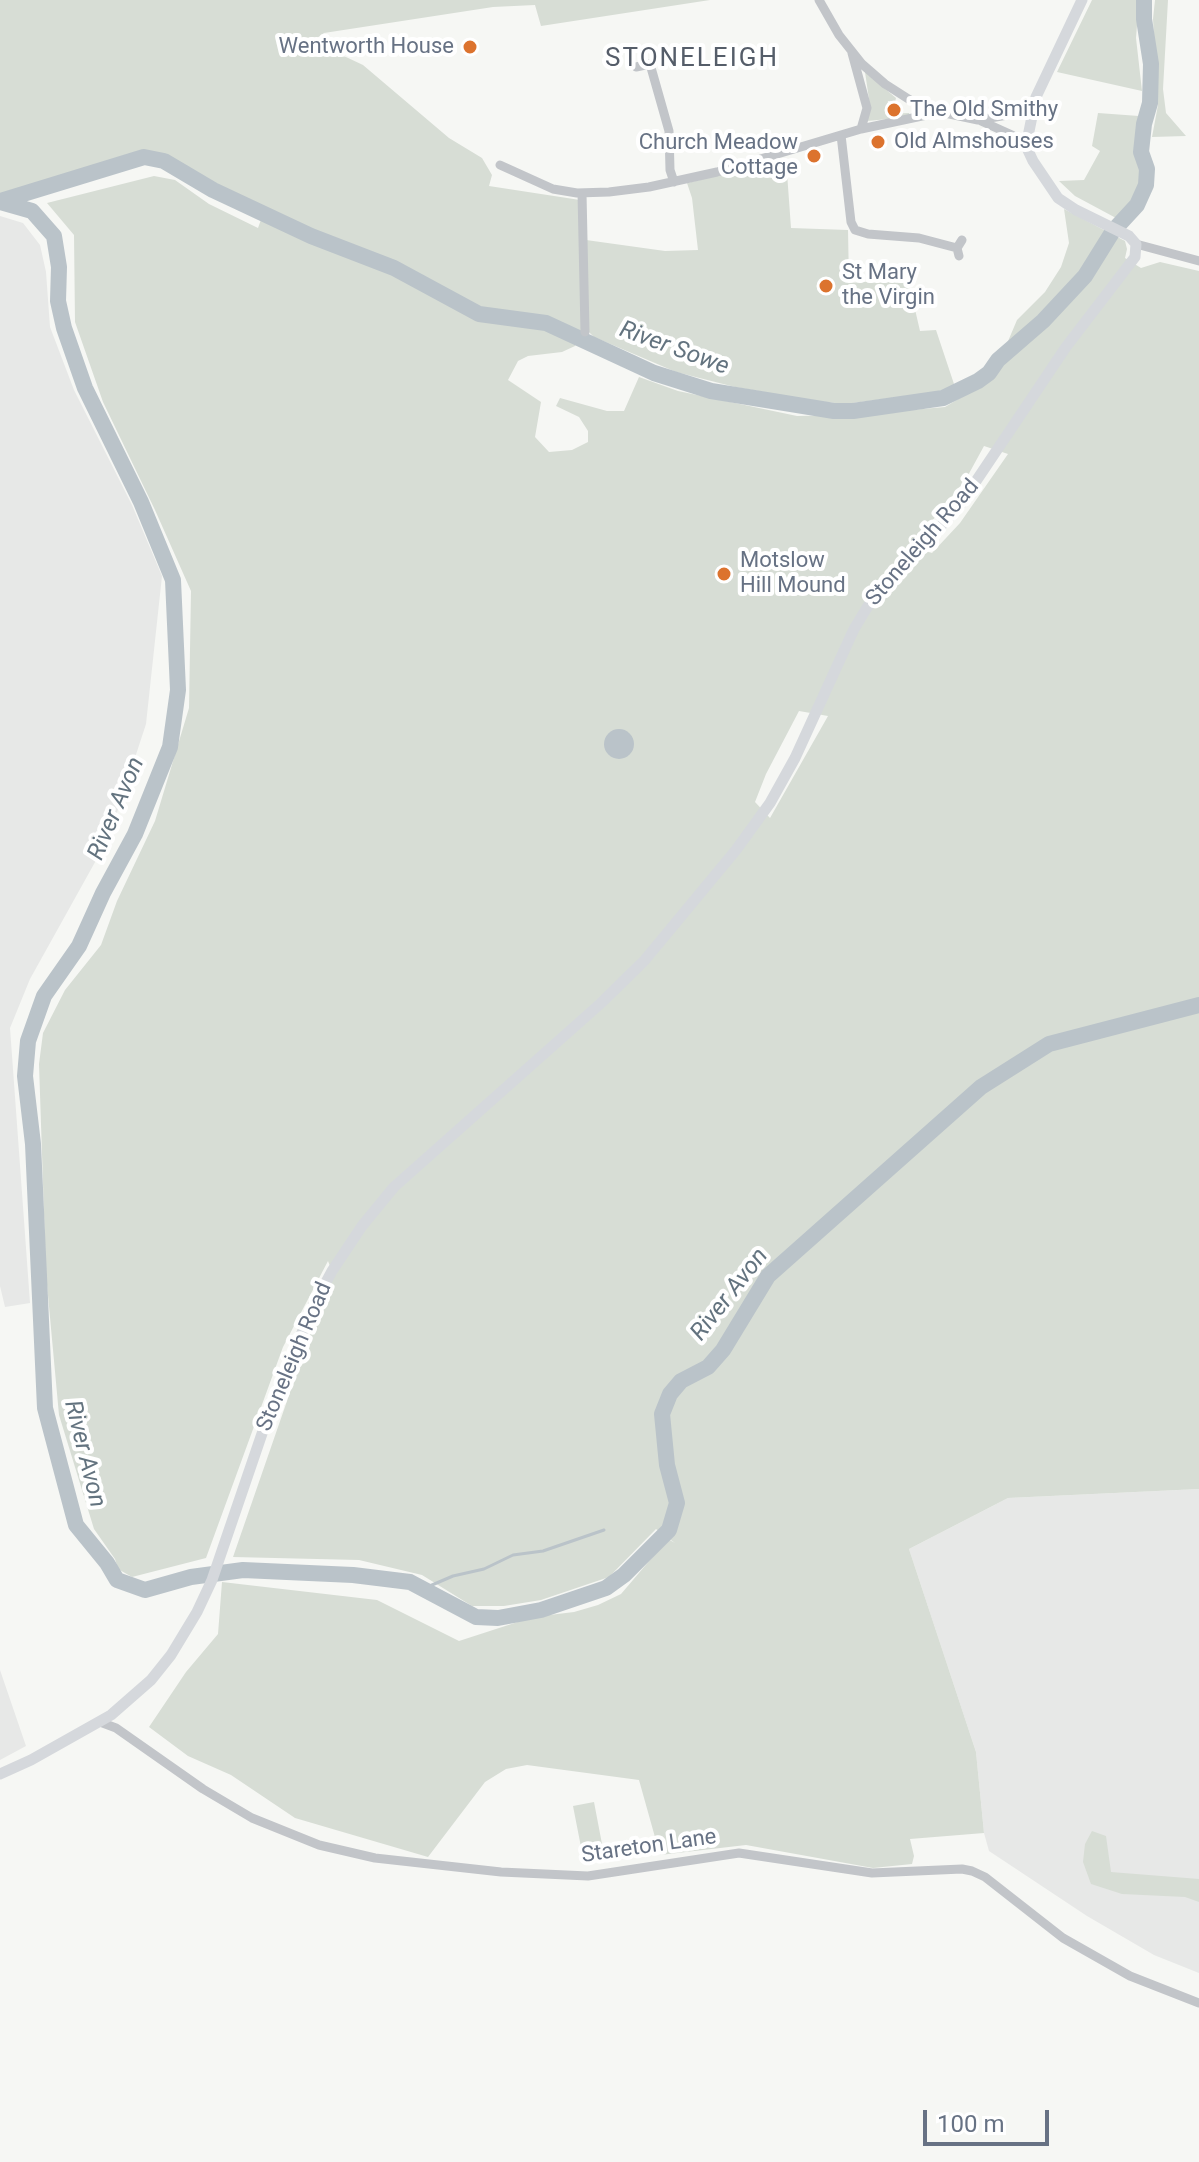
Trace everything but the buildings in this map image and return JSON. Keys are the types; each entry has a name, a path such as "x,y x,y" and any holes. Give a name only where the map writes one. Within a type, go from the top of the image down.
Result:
{"main road":[{"path":"1082,0 1031,111 1026,146 1054,194 1076,210 1132,240"},
{"name":"Stoneleigh Road","path":"0,1774 100,1722 151,1680 171,1655 197,1612 295,1348 332,1271 362,1226 394,1187 644,961 734,853 770,803 795,758 854,629 868,606 960,505 1066,347 1133,260 1137,251 1132,240"}],"street":[{"path":"819,0 852,53 873,75 898,94 940,112 978,120 1012,135 1026,146"},
{"path":"852,53 867,108 861,129"},
{"path":"636,67 650,64 669,131 670,170 674,182"},
{"path":"978,120 1031,111"},
{"path":"500,165 540,184 582,193 609,192 717,172 861,129 940,112"},
{"path":"841,135 851,222 855,230 919,238 960,248"},
{"path":"582,193 585,332"},
{"path":"1132,240 1199,261"},
{"name":"Stareton Lane","path":"100,1722 116,1728 221,1801 319,1845 375,1858 515,1872 605,1875 739,1853 872,1873 962,1869 985,1877 1063,1938 1087,1952 1130,1976 1199,2003"}],"shaded area":[{"path":"0,0 710,0 541,26 535,5 493,7 324,33 317,38 316,50 346,57 363,65 449,138 482,158 492,175 489,186 580,200 583,334 575,346 562,352 528,356 518,361 508,380 541,402 535,437 549,452 572,450 588,442 588,431 579,417 556,406 560,398 607,411 624,411 639,377 678,391 797,416 853,415 945,407 992,379 1017,320 1045,292 1061,267 1069,243 1064,209 1125,241 1125,258 1141,268 1160,262 1199,271 1199,1489 1008,1498 909,1549 976,1752 984,1833 910,1839 914,1856 912,1864 873,1868 746,1845 660,1855 639,1780 527,1765 506,1769 485,1782 428,1857 295,1818 231,1775 188,1756 149,1727 186,1672 218,1634 222,1582 377,1600 459,1641 533,1617 574,1612 598,1605 621,1594 668,1539 675,1543 656,1529 609,1577 541,1600 504,1606 472,1606 422,1575 359,1560 233,1557 332,1271 328,1261 283,1347 206,1558 132,1577 118,1569 115,1559 94,1529 59,1415 46,1274 39,1064 43,1033 65,990 101,945 117,901 155,821 189,708 191,591 103,402 75,322 74,235 47,203 154,176 175,180 209,204 258,228 263,214 213,190 164,161 145,157 0,201","holes":["984,446 1008,454 960,523 932,553 911,547 966,479","799,711 828,716 770,818 755,802"]},
{"path":"1092,0 1139,0 1136,38 1142,91 1057,72"},
{"path":"1155,0 1168,0 1163,89 1166,113 1186,136 1152,137 1158,105 1153,19"},
{"path":"865,72 896,98 895,102 888,101 886,114 909,113 910,117 867,121 870,106"},
{"path":"1098,113 1139,116 1136,150 1141,168 1140,181 1133,200 1116,218 1075,196 1059,181 1084,180 1100,151 1092,146"},
{"path":"786,159 791,228 848,230 849,283 908,279 920,331 936,330 955,387 845,404 816,401 735,387 676,372 594,337 588,331 586,240 665,251 698,250 692,198 687,183"},
{"path":"0,216 23,223 40,245 46,272 50,327 74,390 132,505 162,576 146,724 109,837 30,979 10,1028 30,1303 5,1307 0,1286"},
{"path":"619,729 625,730 633,738 633,750 625,758 619,759 613,758 605,750 604,744 605,738 613,730"},
{"path":"1199,1489 1199,1973 1154,1955 1087,1916 989,1851 984,1833 976,1752 909,1549 1008,1498"},
{"path":"0,1670 26,1746 0,1760"},
{"path":"594,1802 602,1844 581,1847 573,1806"},
{"path":"1092,1831 1106,1836 1111,1872 1199,1879 1199,1902 1185,1897 1122,1894 1091,1884 1083,1862 1085,1844"}],"waterway":[{"name":"River Sowe","path":"0,201 144,157 164,161 213,190 311,236 394,268 479,314 546,323 654,373 711,391 834,411 943,398 989,373 998,360 1043,321 1085,276 1113,231 1137,205 1146,185 1147,169 1141,152 1150,103 1151,64 1144,0"},
{"name":"River Avon","path":"0,202 32,211 54,236 59,267 58,301 64,328 85,388 141,502 173,580 178,690 170,747 135,834 79,946 44,996 28,1041 25,1076 33,1144 45,1408 76,1525 117,1580 145,1590 191,1577 243,1570 353,1575 410,1582 476,1617 498,1618 541,1610 606,1588 624,1575 669,1530 677,1503 667,1465 662,1414 670,1394 681,1381 708,1367 723,1350 768,1276 981,1087 1049,1044 1199,1005"},
{"path":"425,1588 453,1576 484,1569 513,1555 543,1551 604,1530"}],"place":[{"name":"Wentworth House","path":"470,47"},
{"name":"The Old Smithy","path":"894,110"},
{"name":"Old Almshouses","path":"878,142"},
{"name":"Church Meadow Cottage","path":"814,156"},
{"name":"St Mary the Virgin","path":"826,286"},
{"name":"Motslow Hill Mound","path":"724,574"}],"district":[{"name":"STONELEIGH","path":"692,59"}]}
